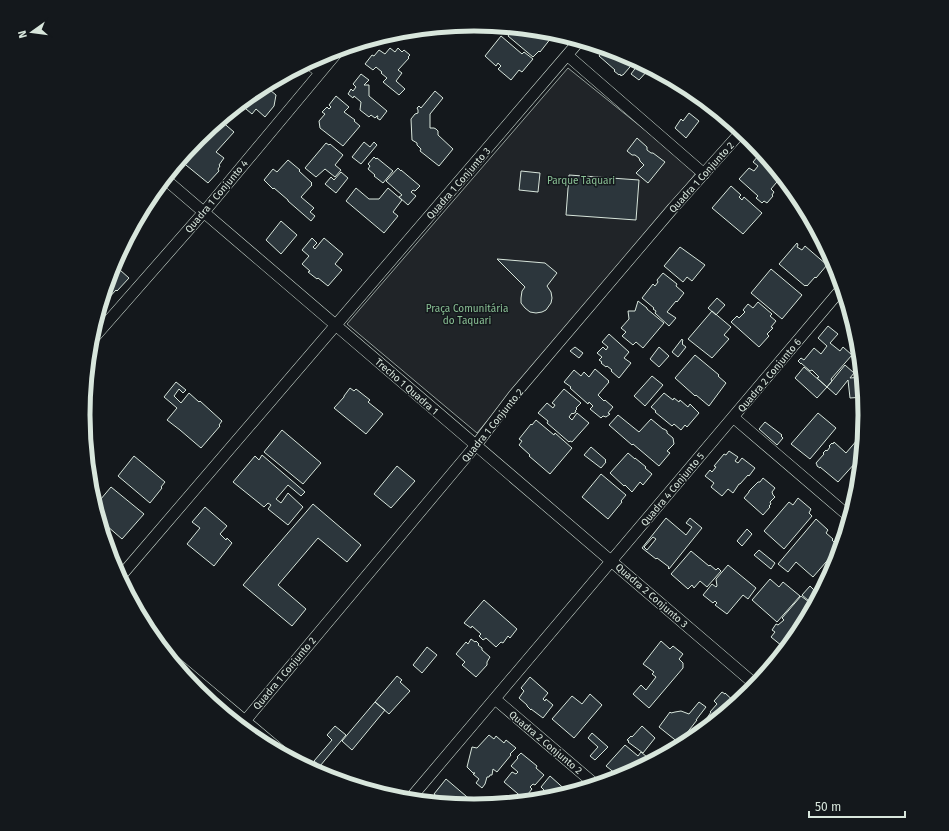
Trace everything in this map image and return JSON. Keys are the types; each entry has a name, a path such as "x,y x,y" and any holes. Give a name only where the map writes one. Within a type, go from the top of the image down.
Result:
{"street":[{"name":"Quadra 1 Conjunto 3","path":"124,573 335,324 576,45"},
{"path":"567,55 704,174"},
{"name":"Quadra 1 Conjunto 4","path":"99,332 204,212 332,58"},
{"path":"313,67 320,72"},
{"name":"Quadra 1 Conjunto 2","path":"243,723 476,445 520,389 664,219 738,136"},
{"name":"Trecho 1 Quadra 1","path":"168,182 612,560"},
{"name":"Quadra 2 Conjunto 6","path":"839,292 733,417 846,514"},
{"name":"Quadra 4 Conjunto 5","path":"612,560 733,417"},
{"name":"Quadra 2 Conjunto 3","path":"412,795 612,560 752,681"},
{"name":"Quadra 2 Conjunto 2","path":"495,699 592,782"}],"green space":[{"name":"Praça Comunitária do Taquari","path":"568,68 697,172 477,433 347,324"}],"building":[{"path":"510,33 551,38 540,52 539,51 533,57 508,36"},
{"path":"501,36 522,54 524,52 533,59 522,72 519,70 511,80 498,69 501,66 498,63 496,66 485,56"},
{"path":"390,48 395,52 398,48 402,52 404,50 410,55 398,70 402,73 396,81 405,89 399,95 383,82 387,78 381,73 382,72 376,67 373,70 365,64 372,55 374,56 379,50 385,54"},
{"path":"602,52 632,65 621,76 599,56"},
{"path":"636,67 646,72 639,80 631,74"},
{"path":"361,74 369,80 364,85 369,85 369,96 387,111 380,120 377,118 378,116 375,118 371,115 369,117 360,110 361,102 354,96 353,98 348,94 351,89 353,91 356,87 353,84"},
{"path":"270,90 276,95 274,106 265,117 256,109 252,114 244,107"},
{"path":"435,91 443,98 430,114 430,128 436,129 438,131 438,135 453,149 439,166 420,151 421,149 417,143 412,140 411,119 418,113 417,108 419,106 421,108"},
{"path":"336,96 349,107 344,112 355,120 354,121 360,126 343,146 320,128 319,121 325,114 322,112 327,107 329,109 331,107 329,105"},
{"path":"689,113 699,121 686,138 675,128 681,119 683,121"},
{"path":"224,123 234,132 216,152 224,158 219,165 219,171 208,183 184,163"},
{"path":"637,138 647,147 647,150 665,162 648,183 636,173 644,165 639,158 627,151"},
{"path":"364,142 370,147 374,142 377,145 361,164 352,157"},
{"path":"326,143 329,145 330,144 343,155 335,165 341,170 335,177 325,169 316,177 305,168"},
{"path":"758,156 779,180 771,189 774,192 772,195 773,196 767,203 764,201 762,203 756,198 758,196 739,179 749,168 754,171 758,166 753,162"},
{"path":"374,157 393,171 383,183 368,169 370,166 368,164"},
{"path":"288,160 312,183 312,185 301,197 314,208 310,212 315,216 311,221 264,180 273,169 277,172"},
{"path":"398,168 420,186 415,191 413,190 411,192 416,196 408,205 399,197 402,195 386,181"},
{"path":"521,171 540,173 538,192 519,190"},
{"path":"341,172 348,178 336,193 325,184 331,177 334,180"},
{"path":"569,175 639,180 636,220 566,215"},
{"path":"731,186 741,195 739,197 742,200 744,197 762,213 743,234 712,208"},
{"path":"356,188 369,199 379,199 388,188 402,200 393,212 398,216 384,233 346,201"},
{"path":"281,221 297,235 281,254 266,240"},
{"path":"312,238 317,243 313,247 315,249 324,238 343,254 335,264 342,270 328,286 308,272 310,271 302,264 309,256 302,250"},
{"path":"797,243 797,247 802,250 805,246 827,265 807,286 805,286 779,264"},
{"path":"680,247 705,265 692,281 687,277 683,282 664,266"},
{"path":"497,259 545,263 557,273 547,286 551,292 552,298 551,303 546,310 536,313 530,312 525,308 521,303 521,298 522,291 525,287"},
{"path":"771,269 802,295 782,319 751,293"},
{"path":"118,270 120,270 129,278 117,291 116,290 108,299"},
{"path":"663,273 677,284 676,286 684,293 667,312 676,318 669,326 655,313 656,311 653,309 654,308 642,298 653,284 655,286 658,282 657,280"},
{"path":"717,298 725,305 716,315 708,308"},
{"path":"638,301 664,323 643,348 636,342 633,345 622,336 626,332 621,328 629,319 628,311 635,311"},
{"path":"758,302 772,314 770,316 776,321 771,327 773,328 767,334 769,336 759,347 731,322 737,316 739,318 745,312 743,310 748,304 753,308"},
{"path":"712,311 731,327 724,335 729,339 712,358 688,339"},
{"path":"828,326 838,334 830,343 840,351 843,347 852,355 831,379 832,381 827,387 817,378 819,377 812,370 810,371 798,361 801,358 804,360 814,348 821,354 827,346 818,338"},
{"path":"609,334 629,352 624,358 631,363 619,378 611,371 612,370 601,363 602,362 599,360 602,357 597,353 603,347 606,350 608,347 602,342"},
{"path":"682,339 682,344 686,347 678,357 672,352"},
{"path":"575,347 583,353 579,358 570,351"},
{"path":"659,347 669,356 659,367 650,359"},
{"path":"695,355 719,375 718,376 726,383 709,406 675,378"},
{"path":"845,365 854,373 850,378 857,377 858,397 850,398 848,380 836,395 827,387"},
{"path":"804,367 827,387 817,398 795,378"},
{"path":"595,369 609,381 598,395 613,407 608,413 610,414 601,418 590,409 593,406 589,402 588,404 564,382 574,370 581,376 584,372 589,377"},
{"path":"652,376 663,385 645,406 634,396"},
{"path":"176,382 186,390 183,393 179,389 174,396 181,403 189,393 222,421 219,425 220,426 201,448 167,420 177,408 164,397"},
{"path":"350,388 354,391 356,389 370,400 368,402 383,414 366,434 334,408"},
{"path":"564,389 581,403 576,408 575,413 572,413 569,417 572,420 577,413 589,423 572,442 569,442 538,413 547,403 553,408 555,405 552,403"},
{"path":"664,393 673,400 674,398 679,402 680,400 688,407 690,404 699,413 687,427 685,425 681,430 674,424 672,426 651,407"},
{"path":"818,413 836,428 810,459 791,444"},
{"path":"618,415 639,432 651,419 667,431 667,433 673,438 674,444 667,451 670,453 659,466 609,425"},
{"path":"536,420 554,435 555,433 572,448 550,474 529,456 530,455 519,445 522,441 519,439"},
{"path":"765,422 782,435 781,436 783,438 777,445 759,429"},
{"path":"282,430 321,463 303,484 264,452"},
{"path":"858,439 856,462 838,482 817,466 816,463 824,454 823,453 826,450 827,451 830,447 829,446 834,442 846,453"},
{"path":"591,447 606,460 601,468 584,455"},
{"path":"729,451 738,457 735,461 738,463 742,458 755,468 749,476 748,475 739,484 733,493 728,489 722,496 711,487 714,483 705,476 710,470 712,472 716,467 714,466 724,454 726,455"},
{"path":"628,453 646,467 645,468 652,474 643,485 640,482 632,492 610,473"},
{"path":"262,455 305,492 301,496 288,485 276,499 281,503 288,493 303,507 288,525 268,509 271,505 268,503 264,507 233,482 255,456 259,460"},
{"path":"134,456 165,482 150,503 118,476"},
{"path":"397,466 415,481 391,508 374,494"},
{"path":"601,474 626,495 608,519 582,497"},
{"path":"763,478 775,488 772,492 775,497 770,502 770,507 763,515 744,498"},
{"path":"111,487 144,514 122,539 106,525 99,501"},
{"path":"798,498 811,509 809,513 812,516 784,549 764,531 789,502 793,505"},
{"path":"313,504 361,545 347,562 318,538 278,585 306,609 292,626 243,585"},
{"path":"205,507 227,526 220,534 232,543 214,566 187,544 200,528 192,522"},
{"path":"666,518 686,535 692,527 686,523 690,518 702,528 669,569 669,567 642,548","holes":["653,537 656,539 647,550 644,547"]},
{"path":"816,519 828,530 826,533 837,545 834,553 813,577 796,562 788,572 778,564"},
{"path":"747,529 752,534 742,546 737,541"},
{"path":"759,550 775,563 771,569 754,555"},
{"path":"691,551 709,566 710,565 716,570 718,568 721,571 707,587 700,581 694,588 692,585 688,589 671,574"},
{"path":"728,565 756,588 748,599 743,595 727,614 715,605 717,603 715,601 713,603 703,595 712,584 716,587 717,586 716,579"},
{"path":"770,579 779,587 783,582 800,596 777,622 752,600"},
{"path":"822,580 818,588 816,587"},
{"path":"810,586 816,592 809,601 802,595"},
{"path":"801,596 809,602 803,610 805,612 782,646 771,637 775,632 772,630 776,624 778,625 784,620 782,618"},
{"path":"484,600 517,629 510,638 508,636 503,643 501,642 496,647 486,638 483,640 479,636 481,634 472,626 471,628 464,623"},
{"path":"471,639 475,642 476,641 482,650 490,657 487,665 476,677 462,665 465,662 456,654 466,642 468,644"},
{"path":"661,641 670,649 673,646 683,654 679,659 683,663 683,668 649,708 633,694 641,685 646,690 656,677 652,674 654,672 643,664"},
{"path":"427,647 437,655 422,673 413,665"},
{"path":"397,676 402,680 400,682 410,691 389,714 375,702"},
{"path":"530,677 548,693 543,699 545,701 546,699 553,705 543,718 531,710 519,698 524,691 521,688"},
{"path":"722,692 733,700 710,720 707,718 717,704 714,701"},
{"path":"590,694 602,705 574,738 552,719 572,696 582,704"},
{"path":"375,702 385,710 352,750 342,741"},
{"path":"699,702 706,707 683,738 677,742 659,727 670,712 681,711 689,714"},
{"path":"335,726 346,735 320,766 314,761 332,740 327,735"},
{"path":"642,726 655,738 643,753 627,740 631,736 632,737"},
{"path":"592,733 608,747 595,760 590,756 598,747 588,738"},
{"path":"489,735 494,739 496,736 504,743 506,740 516,748 497,772 493,769 492,775 487,777 482,788 476,783 479,779 473,774 475,773 467,767 472,747 477,748"},
{"path":"625,745 638,756 641,752 648,758 615,773 606,766"},
{"path":"521,753 537,766 536,768 544,775 535,785 533,784 530,787 532,789 526,797 522,797 504,782 512,772 516,774 518,772 511,766 518,758 517,757"},
{"path":"550,776 565,789 540,795 544,790 541,787"},
{"path":"446,779 470,800 439,798 434,794"}],"park label":[{"name":"Parque Taquari","path":"581,180"}]}
